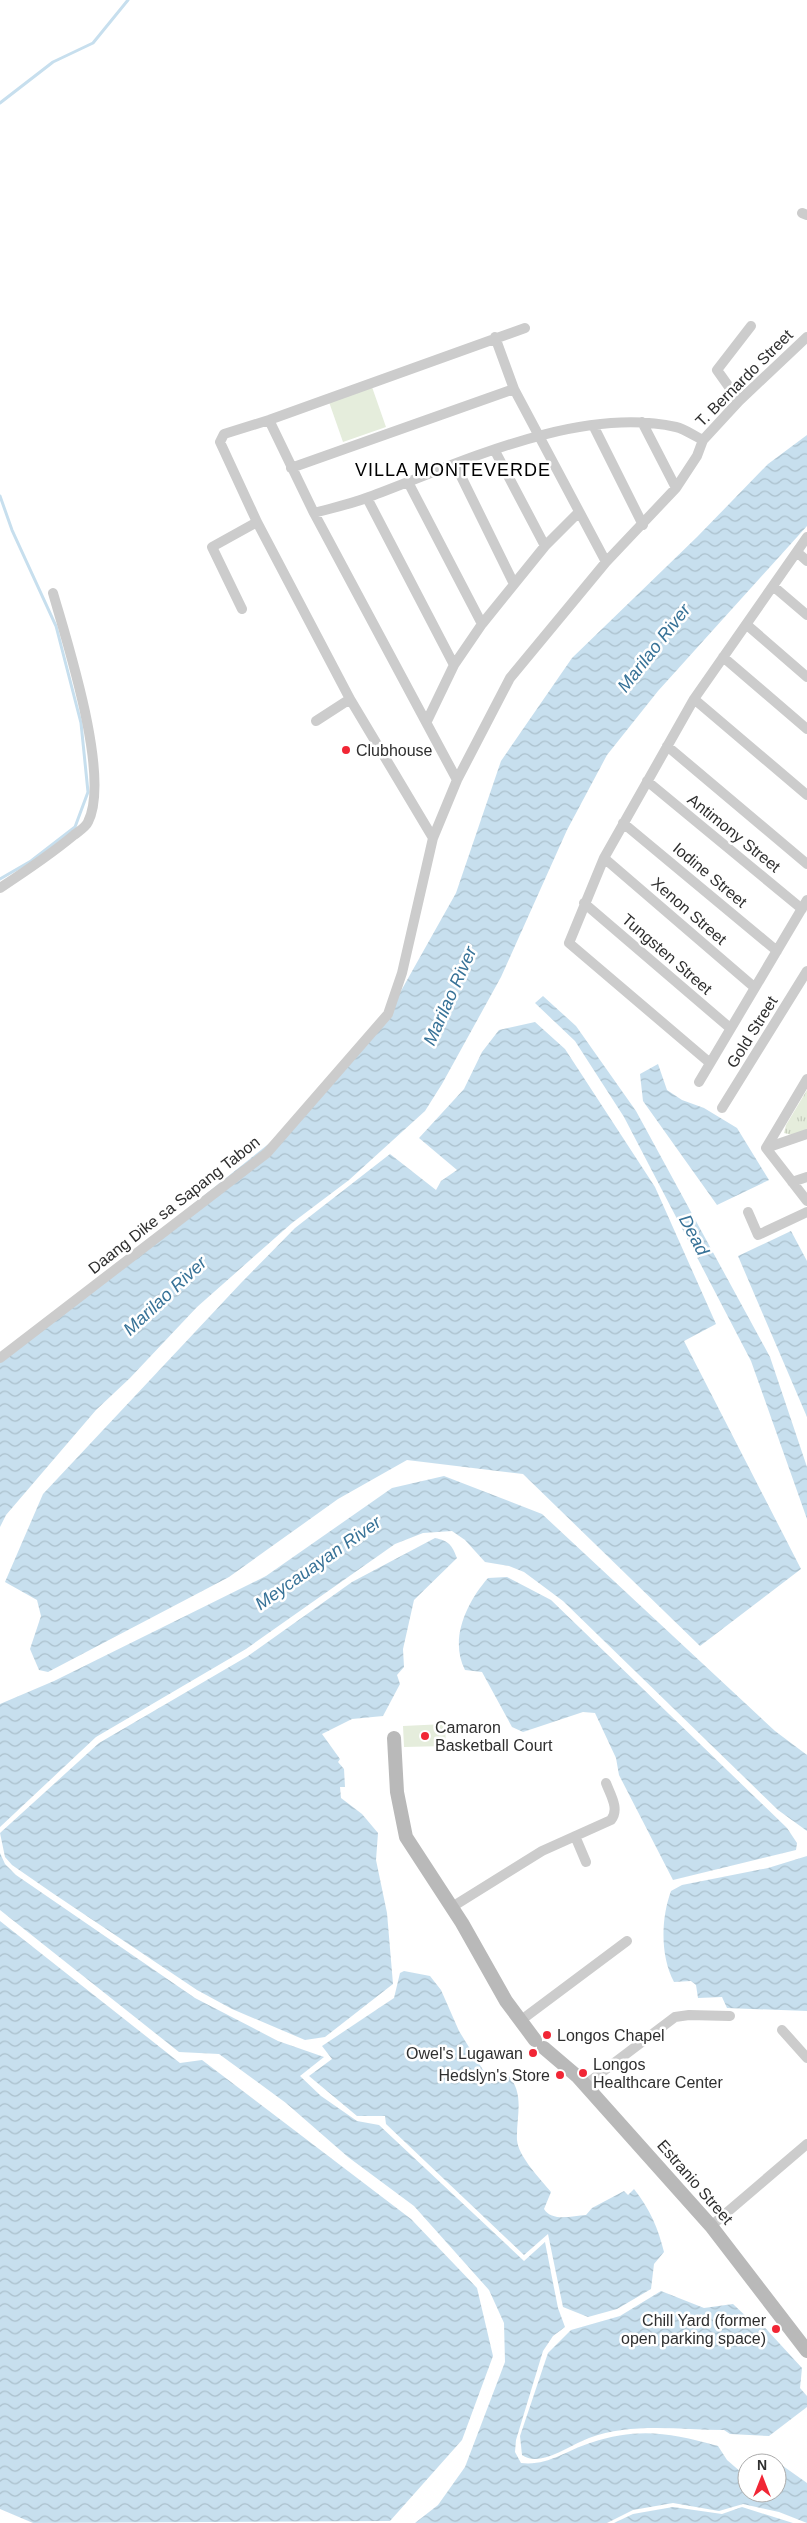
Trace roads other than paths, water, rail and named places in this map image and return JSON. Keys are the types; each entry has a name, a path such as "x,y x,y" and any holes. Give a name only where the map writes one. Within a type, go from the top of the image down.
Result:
{"street":[{"path":"739,401 717,370 751,326"},
{"path":"433,838 350,699 257,522 220,442 224,434 269,420 495,337 525,328"},
{"path":"495,337 514,389 540,436 578,513 606,562"},
{"name":"T. Bernardo Street","path":"606,562 676,488 697,456 703,440 739,401 807,337"},
{"path":"291,468 514,389"},
{"path":"269,420 314,513 456,780"},
{"path":"314,513 367,498 455,464 540,436 593,425 642,422 678,428 703,440"},
{"path":"642,422 676,488"},
{"path":"593,425 643,525"},
{"path":"495,451 546,546"},
{"path":"455,464 514,584"},
{"path":"408,482 482,624"},
{"path":"367,498 454,665"},
{"path":"426,721 454,665 482,624 546,546 578,513"},
{"path":"242,609 212,547 257,522"},
{"path":"710,1063 569,943 604,858 694,699 798,553 807,537"},
{"path":"798,553 807,561"},
{"name":"Daang Dike sa Sapang Tabon","path":"0,1358 267,1154 388,1014 402,974 433,838 456,780 510,678 606,562"},
{"path":"773,586 807,615"},
{"path":"0,888 45,860 88,823 95,793 90,739 80,684 53,593"},
{"path":"747,625 807,677"},
{"path":"723,657 807,729"},
{"path":"316,721 350,699"},
{"path":"694,699 807,794"},
{"path":"667,746 807,864"},
{"name":"Antimony Street","path":"647,781 804,905"},
{"name":"Iodine Street","path":"624,822 777,950"},
{"name":"Xenon Street","path":"604,858 754,986"},
{"name":"Tungsten Street","path":"584,903 730,1028"},
{"path":"699,1082 754,986 804,905"},
{"name":"Gold Street","path":"722,1108 807,971"},
{"path":"766,1148 807,1079"},
{"path":"766,1148 807,1134"},
{"path":"766,1148 807,1201"},
{"path":"792,1182 807,1177"},
{"path":"748,1212 758,1235 807,1212"},
{"name":"Estranio Street","path":"394,1738 398,1792 406,1837 452,1907 520,2021 539,2044 585,2085 711,2226 807,2351"},
{"path":"452,1907 542,1851 614,1816 615,1807 606,1784"},
{"path":"575,1836 586,1862"},
{"path":"520,2021 627,1942"},
{"path":"585,2085 675,2017 689,2014 730,2016"},
{"path":"782,2030 807,2058"},
{"path":"711,2226 807,2144"}],"water":[{"name":"Marilao River","path":"807,435 807,526 658,691 607,755 567,830 501,977 425,1111 349,1180 292,1223 197,1307 130,1378 96,1410 6,1515 0,1527 0,1358 296,1122 388,1014 456,893 501,761 572,658 697,537 768,464"},
{"name":"Dead","path":"543,996 576,1026 636,1111 770,1357 807,1467 807,1519 751,1361 624,1117 575,1041 535,1003"},
{"path":"535,1022 565,1049 655,1187 716,1324 684,1341 801,1569 700,1646 523,1474 407,1460 338,1499 229,1577 48,1672 39,1670 30,1649 41,1616 37,1600 5,1582 43,1494 295,1228 390,1154 436,1190 441,1181 457,1170 419,1138 464,1089 482,1052 499,1030"},
{"path":"658,1064 667,1090 682,1100 704,1108 737,1128 769,1180 717,1205 643,1101 640,1074"},
{"path":"791,1231 807,1261 807,1417 738,1256"},
{"name":"Meycauayan River","path":"444,1476 542,1514 775,1731 807,1755 807,1831 778,1810 563,1601 524,1572 509,1566 485,1562 465,1540 452,1531 423,1533 395,1544 246,1649 96,1737 0,1827 0,1704 54,1681 266,1576 392,1488"},
{"path":"435,1538 449,1544 457,1558 414,1600 403,1649 404,1667 397,1675 400,1684 383,1716 352,1719 322,1734 340,1759 338,1762 344,1769 345,1787 340,1787 341,1798 362,1814 378,1833 376,1860 387,1913 393,1984 325,2037 305,2040 232,2009 197,1990 12,1865 5,1857 0,1833 99,1743 248,1656 352,1582"},
{"path":"507,1577 551,1600 787,1828 797,1843 796,1850 673,1880 619,1775 616,1758 595,1713 583,1712 523,1732 512,1727 482,1672 465,1670 459,1646 460,1634 467,1609 488,1578"},
{"path":"0,1853 5,1864 16,1875 195,1998 278,2041 324,2057 300,2076 321,2096 357,2121 379,2125 524,2261 545,2242 558,2308 565,2327 553,2336 543,2351 516,2440 515,2452 521,2463 548,2460 590,2443 624,2435 640,2433 684,2438 718,2446 727,2460 737,2469 737,2503 787,2503 787,2469 807,2483 807,2523 779,2512 743,2504 719,2511 673,2503 633,2510 607,2523 415,2523 438,2505 465,2467 505,2362 504,2323 489,2290 414,2206 348,2157 286,2103 219,2054 179,2052 0,1910"},
{"path":"807,1856 807,2011 727,2008 722,1997 698,1998 696,1985 691,1981 674,1982 669,1972 664,1949 665,1913 671,1891 682,1885 768,1868"},
{"path":"0,1921 180,2063 202,2060 411,2219 477,2288 493,2356 462,2440 390,2521 33,2523 0,2509"},
{"path":"404,1971 430,1976 441,1990 459,2031 488,2078 506,2073 512,2081 516,2088 519,2105 518,2146 531,2168 551,2192 544,2209 548,2213 557,2217 586,2215 592,2208 624,2191 628,2195 634,2189 653,2219 664,2252 654,2264 651,2289 617,2309 588,2317 563,2307 548,2234 524,2255 386,2124 385,2116 357,2116 309,2076 332,2059 322,2046 394,1998 400,1973"},
{"path":"661,2291 704,2308 733,2304 751,2321 756,2318 802,2368 800,2388 807,2396 807,2407 769,2436 730,2434 724,2430 639,2428 605,2433 546,2457 537,2459 522,2455 520,2436 548,2353 571,2330 620,2316"},
{"path":"673,2507 722,2514 742,2507 793,2523 614,2523 633,2514"}],"waterway":[{"path":"0,103 53,62 93,43 128,0"},
{"path":"0,496 12,530 56,626 81,723 88,792 75,827 31,861 0,879"}],"place":[{"name":"Clubhouse","path":"346,750"},
{"name":"Camaron Basketball Court","path":"425,1736"},
{"name":"Longos Chapel","path":"547,2035"},
{"name":"Owel's Lugawan","path":"533,2053"},
{"name":"Longos Healthcare Center","path":"583,2073"},
{"name":"Hedslyn's Store","path":"560,2075"},
{"name":"Chill Yard (former open parking space)","path":"776,2329"}],"district":[{"name":"VILLA MONTEVERDE","path":"453,470"}]}
